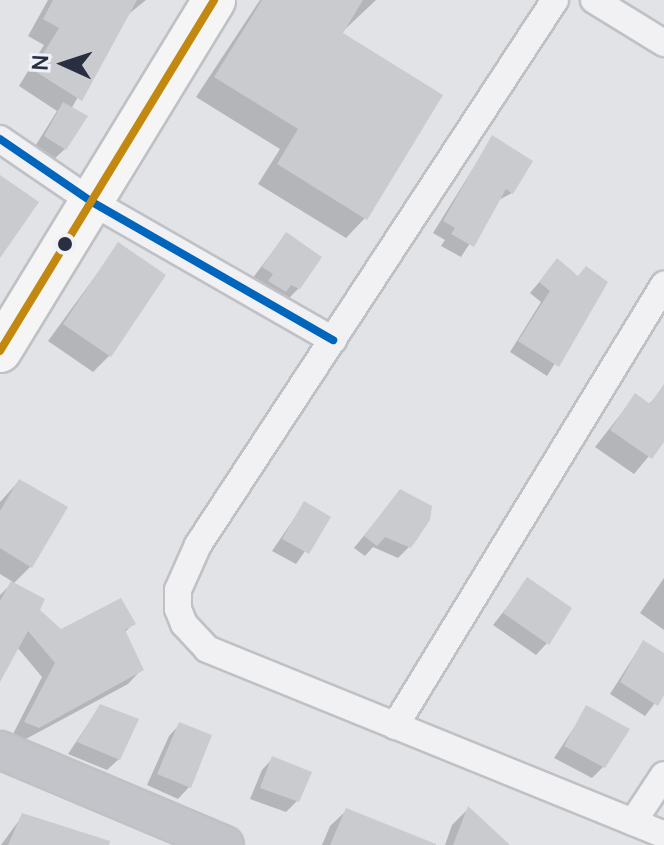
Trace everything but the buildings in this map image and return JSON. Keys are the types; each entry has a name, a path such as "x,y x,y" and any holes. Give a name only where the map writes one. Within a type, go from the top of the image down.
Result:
{"main road":[{"path":"0,351 214,0"},
{"path":"0,750 225,845"}],"street":[{"path":"555,0 198,545 178,590 178,609 184,624 207,649 664,835"},
{"path":"594,0 661,31"},
{"path":"0,139 92,202 333,340"},
{"path":"395,726 664,285"},
{"path":"633,822 664,775"}],"transit line":[{"path":"0,351 214,0"},
{"path":"0,139 92,202 333,340"}]}
